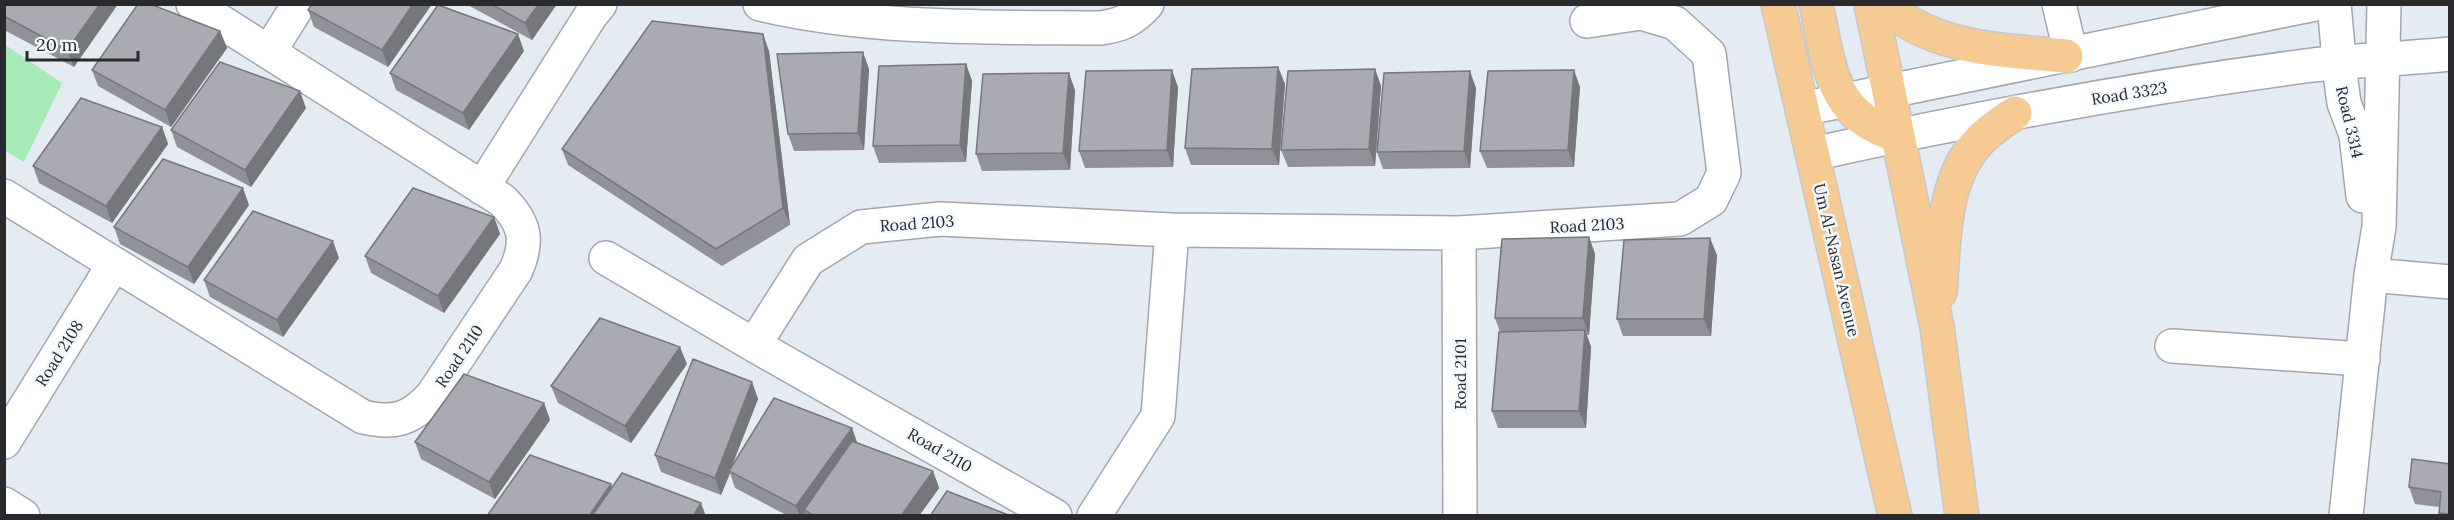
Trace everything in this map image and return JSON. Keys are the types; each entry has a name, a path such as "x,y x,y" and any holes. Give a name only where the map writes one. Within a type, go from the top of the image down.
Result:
{"main road":[{"name":"Um Al-Nasan Avenue","path":"1778,4 1896,516"},
{"path":"1816,4 1833,77 1844,101 1854,114 1867,123 1881,131 1897,135"},
{"path":"1871,4 1937,327 1962,516"},
{"path":"1884,4 1914,26 1939,38 1968,46 2068,56"},
{"path":"1937,327 1945,234 1954,186 1963,163 1977,143 1994,126 2015,113"}],"street":[{"name":"Road 2110","path":"4,196 363,417 382,421 401,419 419,410 432,396 516,270 524,252 523,232 516,214 501,200 193,4"},
{"path":"269,52 299,4"},
{"path":"482,188 600,4"},
{"path":"760,4 855,19 918,24 1078,28 1119,26 1135,18 1147,4"},
{"path":"2058,4 2068,56"},
{"path":"1802,109 2315,4"},
{"name":"Road 3314","path":"2334,4 2344,103 2356,135 2360,156 2371,275"},
{"name":"Road 3314","path":"2346,516 2371,275 2379,227 2384,4"},
{"name":"Road 2103","path":"754,345 808,260 861,227 940,219 1172,230 1460,232 1680,219 1711,200 1724,173 1709,54 1676,23 1641,13 1587,21"},
{"name":"Road 3323","path":"1813,154 1897,135 2110,95 2339,63 2450,54"},
{"path":"1094,516 1158,416 1172,230"},
{"name":"Road 2101","path":"1460,232 1460,516"},
{"name":"Road 2110","path":"606,258 1055,516"},
{"name":"Road 2108","path":"4,442 114,264"},
{"path":"2371,275 2450,282"},
{"path":"2172,346 2363,359"},
{"path":"4,504 23,516"}],"green space":[{"path":"4,44 62,83 24,162 5,151"}],"building":[{"path":"4,4 100,4 67,50 4,16"},
{"path":"138,4 150,4 220,31 165,110 92,70"},
{"path":"312,4 413,4 382,50 308,10"},
{"path":"491,4 539,4 525,23"},
{"path":"438,5 518,34 463,113 390,73"},
{"path":"652,21 763,34 783,208 716,249 562,149"},
{"path":"863,52 858,133 788,134 777,54"},
{"path":"220,62 300,91 245,170 171,130"},
{"path":"966,64 960,145 873,146 879,66"},
{"path":"1278,67 1272,149 1185,148 1192,69"},
{"path":"1375,69 1369,149 1281,150 1288,71"},
{"path":"1172,70 1167,150 1079,151 1086,71"},
{"path":"1574,70 1568,150 1480,151 1488,71"},
{"path":"1470,71 1464,151 1377,152 1384,73"},
{"path":"1069,73 1063,153 976,154 983,74"},
{"path":"81,98 162,127 106,206 33,166"},
{"path":"163,159 243,188 188,267 114,227"},
{"path":"413,188 494,217 438,296 365,256"},
{"path":"253,211 333,241 277,320 204,280"},
{"path":"1589,237 1583,318 1495,318 1502,239"},
{"path":"1710,238 1704,319 1617,319 1624,240"},
{"path":"600,318 680,347 625,426 551,386"},
{"path":"1585,330 1579,411 1492,411 1499,332"},
{"path":"693,359 752,382 715,478 655,455"},
{"path":"464,374 544,403 489,482 415,442"},
{"path":"774,398 852,428 796,506 729,471"},
{"path":"852,441 933,471 901,516 815,516 804,510"},
{"path":"530,455 611,484 589,516 487,516"},
{"path":"2412,459 2450,464 2450,514 2439,513 2441,492 2409,487"},
{"path":"622,473 701,503 693,516 592,516"},
{"path":"947,491 1011,516 930,516"}]}
